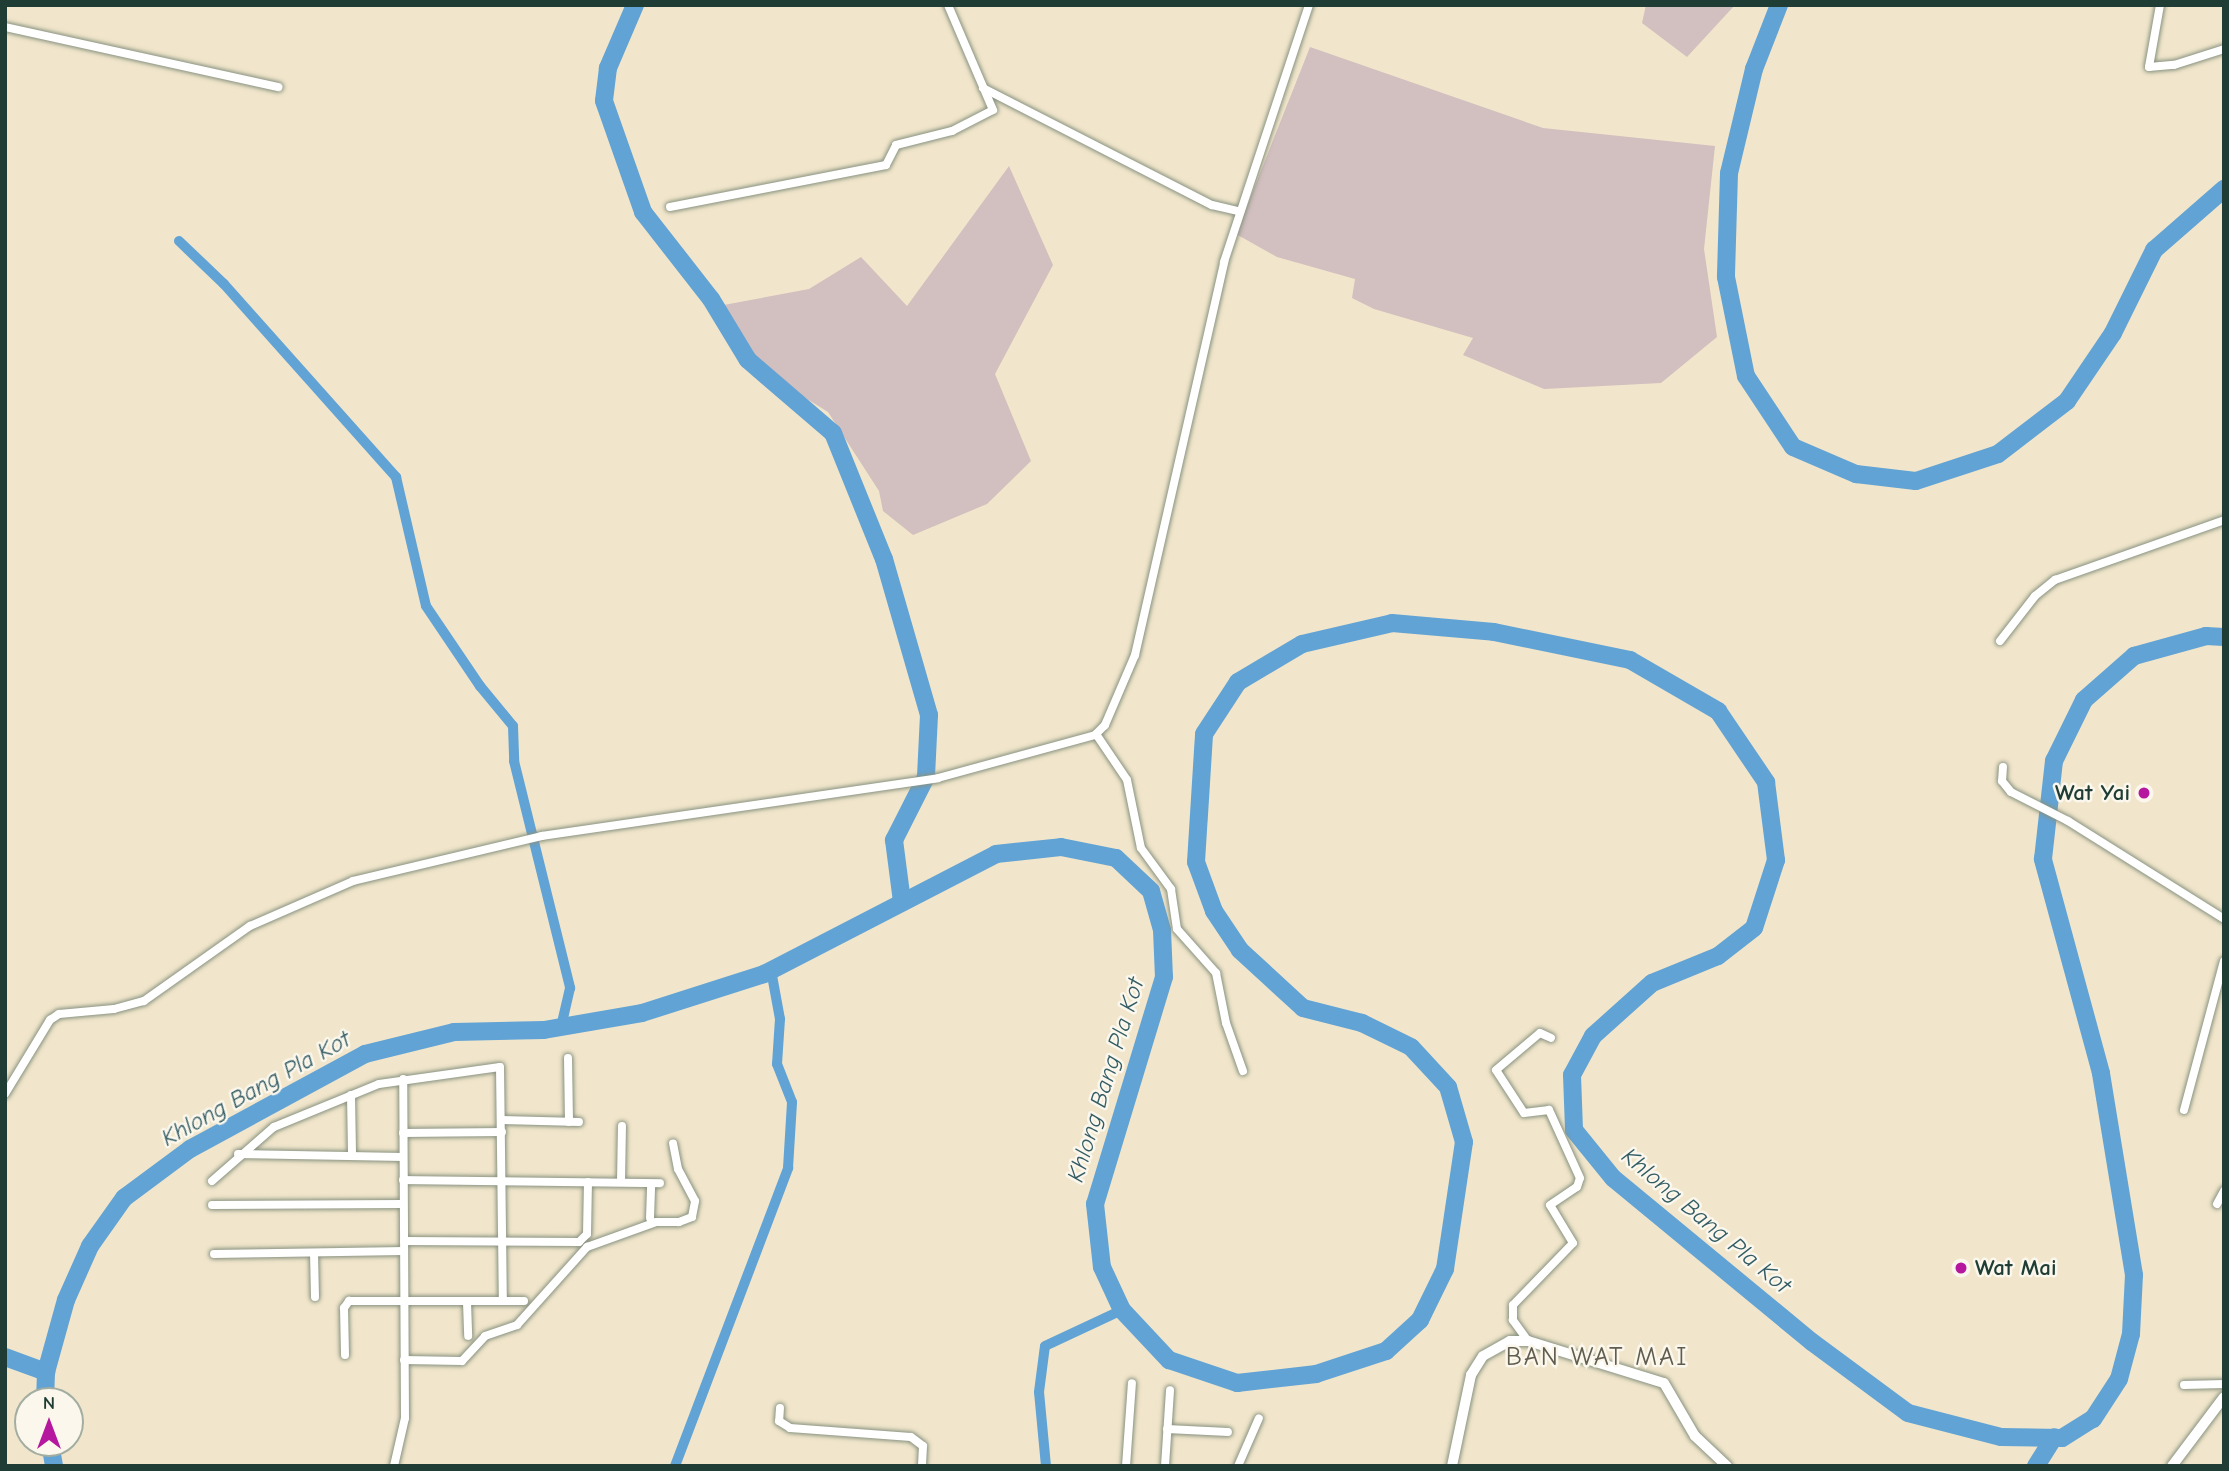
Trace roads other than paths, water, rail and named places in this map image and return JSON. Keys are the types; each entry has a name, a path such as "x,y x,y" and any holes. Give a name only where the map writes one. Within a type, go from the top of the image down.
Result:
{"street":[{"path":"670,207 886,165 896,145 952,131 993,110 948,5"},
{"path":"5,1094 50,1020 59,1014 114,1009 144,1001 250,926 353,881 542,836 938,778 1039,754 1097,734 1105,725 1135,655 1238,211 1309,5"},
{"path":"2160,5 2149,67 2175,65 2224,49"},
{"path":"5,27 279,87"},
{"path":"983,88 1212,205 1238,211"},
{"path":"2000,641 2035,596 2055,580 2224,520"},
{"path":"1097,734 1127,780 1141,848 1171,889 1177,929 1216,973 1226,1023 1243,1071"},
{"path":"2003,768 2005,787 2068,821 2224,919"},
{"path":"2184,1110 2224,961"},
{"path":"1528,1341 1513,1320 1513,1304 1573,1243 1550,1205 1581,1182 1549,1110 1524,1113 1496,1070 1540,1033 1551,1038"},
{"path":"568,1058 569,1122"},
{"path":"212,1181 238,1154 274,1127 351,1095 402,1079 500,1068 503,1301"},
{"path":"394,1466 405,1418 402,1079"},
{"path":"351,1095 352,1156"},
{"path":"502,1120 579,1122"},
{"path":"621,1182 622,1126"},
{"path":"403,1133 502,1132"},
{"path":"404,1360 462,1361 485,1336 517,1325 587,1247 656,1222 679,1223 692,1217 695,1201 678,1169 673,1143"},
{"path":"238,1154 403,1157"},
{"path":"403,1180 655,1183 650,1218"},
{"path":"404,1241 502,1243 585,1239 588,1182"},
{"path":"2217,1204 2224,1191"},
{"path":"212,1205 403,1204"},
{"path":"214,1254 404,1251"},
{"path":"314,1253 315,1297"},
{"path":"467,1301 468,1336"},
{"path":"345,1355 346,1303 524,1301"},
{"path":"1452,1466 1471,1375 1483,1356 1510,1341 1528,1341 1664,1383 1695,1436 1727,1466"},
{"path":"1126,1466 1132,1382"},
{"path":"2184,1385 2224,1384"},
{"path":"1165,1466 1170,1390"},
{"path":"2172,1466 2224,1396"},
{"path":"780,1408 779,1421 790,1429 911,1437 923,1446 922,1466"},
{"path":"1238,1466 1259,1418"},
{"path":"1167,1429 1228,1432"}],"waterway":[{"path":"635,5 608,68 604,101 643,212 711,299 748,360 833,433 884,559 929,715 926,777 894,840 902,902"},
{"name":"Khlong Bang Pla Kot","path":"1779,5 1754,69 1729,173 1726,277 1746,376 1793,447 1856,474 1916,481 1998,454 2067,401 2113,333 2154,250 2224,189"},
{"path":"179,241 224,284 396,477 426,606 480,686 513,726 514,761 570,988 561,1027"},
{"name":"Khlong Bang Pla Kot","path":"45,1387 46,1372 66,1300 90,1246 124,1198 190,1149 365,1054 454,1032 544,1030 642,1013 764,974 996,854 1061,847 1116,858 1151,891 1162,930 1164,977 1095,1204 1102,1267 1122,1310 1169,1360 1237,1383 1316,1374 1386,1351 1420,1320 1445,1269 1464,1142 1448,1087 1411,1047 1362,1023 1303,1008 1240,950 1214,911 1196,862 1204,734 1238,682 1302,644 1392,623 1494,632 1630,660 1718,711 1766,782 1776,860 1754,928 1718,956 1652,983 1593,1036 1572,1075 1574,1130 1613,1178 1812,1342 1908,1413 2001,1437 2062,1438 2093,1419 2119,1379 2131,1334 2134,1275 2101,1073 2043,859 2054,761 2084,700 2134,656 2206,636 2224,637"},
{"path":"675,1466 788,1168 792,1102 777,1064 780,1019 771,970"},
{"path":"1046,1466 1039,1392 1045,1346 1122,1310"},
{"path":"5,1357 46,1372"},
{"path":"2036,1466 2054,1437"},
{"name":"Khlong Bang Pla Kot","path":"52,1457 54,1466"}],"place":[{"name":"Wat Yai","path":"2144,793"},
{"name":"Wat Mai","path":"1961,1268"}],"district":[{"name":"BAN WAT MAI","path":"1597,1358"}]}
